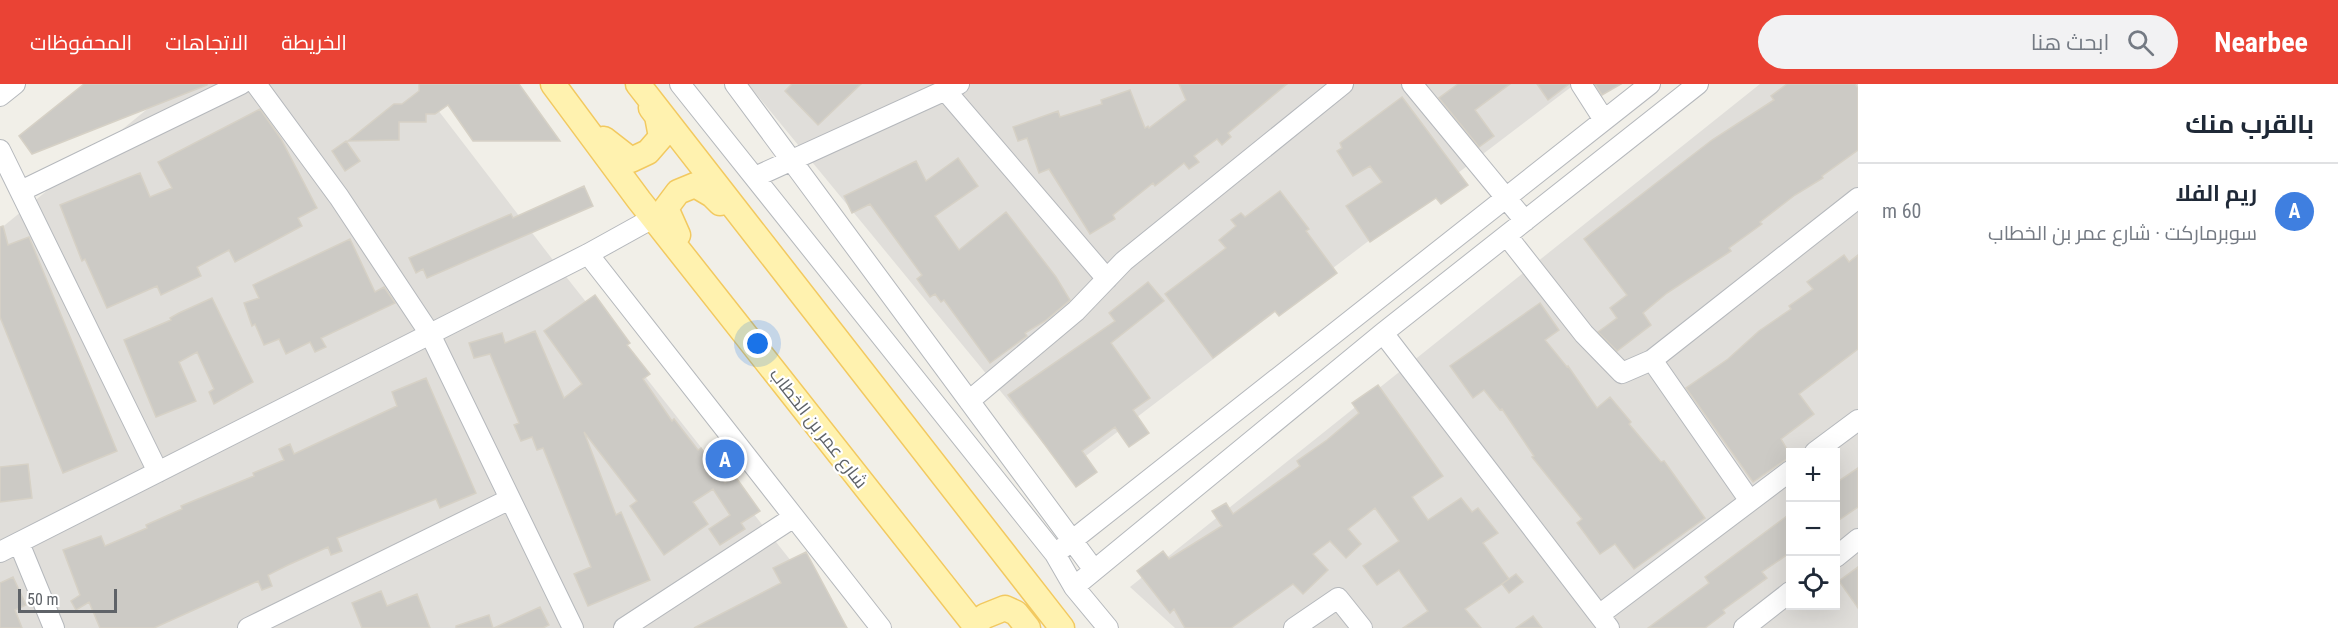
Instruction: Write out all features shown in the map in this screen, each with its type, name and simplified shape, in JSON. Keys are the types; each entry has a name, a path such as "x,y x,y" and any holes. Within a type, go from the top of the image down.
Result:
{"main road":[{"path":"554,84 609,144 631,160 648,152 661,137 657,116 636,84"},
{"name":"شارع عمر بن الخطاب","path":"554,84 652,218 976,626"},
{"path":"636,84 1062,628"},
{"path":"729,314 673,228 666,208 678,192 695,185 712,195 776,261"},
{"path":"976,626 986,615 1005,608 1016,613 1028,628"}],"street":[{"path":"0,96 15,84"},
{"path":"21,191 241,84"},
{"path":"256,84 339,197 430,334 573,628"},
{"path":"680,84 1055,554 1074,587 1108,628"},
{"path":"735,84 1094,570"},
{"path":"969,401 1076,312 1124,261 1344,84"},
{"path":"1412,84 1525,221"},
{"path":"1581,84 1604,120"},
{"path":"1055,554 1650,84"},
{"path":"1074,587 1383,333 1698,84"},
{"path":"755,177 952,87 1107,279"},
{"path":"0,150 158,472"},
{"path":"1507,236 1584,334 1622,373 1652,360 1858,198"},
{"path":"0,552 588,254 652,218"},
{"path":"588,254 881,628"},
{"path":"1383,333 1604,621 1750,501 1786,475"},
{"path":"1652,360 1750,501"},
{"path":"1822,448 1858,420"},
{"path":"248,628 510,499"},
{"path":"624,628 794,517"},
{"path":"1840,553 1858,539"},
{"path":"19,543 54,628"},
{"path":"1744,628 1786,596"},
{"path":"1294,628 1338,598 1362,628"}],"shaded area":[{"path":"178,84 418,84 556,264 844,628 0,628 0,229"},
{"path":"748,84 1575,84 1066,471"},
{"path":"1760,84 1858,84 1858,628 1175,628 1130,587"}],"building":[{"path":"84,84 207,85 32,154 19,136"},
{"path":"419,84 519,84 560,141 473,141 448,105 435,114 426,114 426,122 399,122 399,140 348,141 394,104 402,104 419,91"},
{"path":"792,84 861,84 818,125 785,91"},
{"path":"1179,84 1287,84 1228,133 1231,137 1222,145 1217,139 1194,156 1199,162 1189,169 1184,163 1155,186 1153,183 1113,215 1115,219 1090,234 1049,169 1039,173 1027,138 1018,141 1013,127 1058,111 1060,117 1102,104 1101,100 1130,90 1145,128 1148,126 1149,128 1186,100"},
{"path":"1458,84 1510,84 1475,110 1494,136 1479,147 1439,98"},
{"path":"1537,84 1569,84 1548,100"},
{"path":"1595,84 1621,84 1602,95"},
{"path":"1787,84 1855,84 1858,88 1858,150 1822,176 1823,178 1795,195 1760,222 1762,224 1729,248 1731,251 1667,293 1643,313 1651,325 1617,351 1598,332 1617,318 1610,308 1627,295 1584,239 1712,140 1774,100 1771,96"},
{"path":"1402,97 1468,185 1441,204 1436,198 1370,242 1346,206 1382,182 1370,166 1353,176 1337,151 1342,148 1340,143"},
{"path":"260,109 281,139 317,208 298,218 302,226 235,262 229,250 197,267 201,276 161,295 157,286 107,308 85,259 82,261 60,205 140,173 150,197 172,188 158,162"},
{"path":"346,141 360,161 345,171 332,151"},
{"path":"958,158 978,186 935,216 959,250 1006,212 1056,277 1070,300 1045,321 1025,333 1027,336 990,363 944,300 941,302 935,294 930,297 917,279 922,275 870,204 852,213 844,196 916,161 926,181"},
{"path":"584,186 593,206 427,278 423,269 416,273 409,258 511,214 513,218"},
{"path":"1280,191 1309,229 1306,231 1337,273 1279,316 1275,311 1213,358 1165,294 1226,248 1219,240 1236,226 1231,220 1241,213 1245,217"},
{"path":"3,226 8,245 29,237 117,451 63,473 0,317 0,227"},
{"path":"350,239 375,292 384,287 395,303 321,338 326,347 315,352 310,342 286,354 279,339 264,345 255,324 252,326 244,303 259,298 253,285"},
{"path":"1844,255 1849,262 1858,255 1858,349 1799,394 1814,414 1781,439 1786,448 1786,459 1753,482 1686,388 1728,359 1759,331 1791,309 1789,306 1813,289 1807,282"},
{"path":"1148,282 1164,301 1111,343 1150,398 1133,410 1149,433 1129,447 1115,427 1082,451 1097,472 1076,487 1008,395 1115,321 1109,313"},
{"path":"595,295 630,343 627,345 650,374 643,379 672,421 674,419 698,450 701,448 725,483 735,476 760,511 741,523 745,529 720,545 709,529 730,515 713,489 693,502 708,524 664,555 630,506 637,501 584,432 616,515 621,512 650,580 588,606 574,574 591,567 543,448 537,450 532,437 521,441 514,425 519,423 490,354 474,358 469,343 502,333 505,343 535,331 564,398 582,384 544,331"},
{"path":"212,298 253,382 214,404 209,392 214,389 197,352 179,362 196,401 156,417 124,340 171,320 170,318 179,313"},
{"path":"1540,303 1559,330 1545,340 1568,366 1597,408 1610,397 1661,462 1664,461 1705,518 1634,569 1615,544 1600,554 1577,523 1582,519 1532,457 1534,456 1502,409 1500,410 1484,390 1473,398 1450,366"},
{"path":"426,378 476,493 440,508 436,499 337,538 342,551 331,555 328,547 268,575 272,586 262,590 258,581 154,628 100,628 89,602 76,610 71,601 80,595 63,550 101,536 105,546 147,528 146,525 182,509 181,506 254,476 253,473 284,460 279,449 290,444 294,454 397,406 392,392"},
{"path":"1378,385 1443,476 1412,497 1428,520 1461,498 1472,512 1478,508 1498,533 1483,543 1509,579 1465,609 1481,628 1403,628 1428,611 1399,570 1377,585 1363,566 1399,541 1375,508 1348,529 1361,544 1346,558 1330,541 1313,554 1328,570 1303,594 1293,584 1231,628 1185,628 1174,609 1170,613 1137,571 1163,551 1169,559 1222,526 1212,511 1226,503 1233,514 1300,466 1297,461 1359,413 1352,403"},
{"path":"28,464 32,498 0,502 0,467"},
{"path":"1858,468 1858,507 1840,519 1840,502 1840,480"},
{"path":"1786,517 1786,555 1762,572 1767,578 1723,610 1725,613 1705,628 1648,628 1709,583 1705,577"},
{"path":"806,552 847,628 694,628 781,583 773,568"},
{"path":"1858,567 1858,608 1840,582"},
{"path":"1516,574 1523,582 1509,593 1502,584"},
{"path":"13,577 26,605 15,610 22,628 0,628 0,583"},
{"path":"381,591 387,606 417,594 430,628 362,628 352,603"},
{"path":"540,607 549,625 543,628 494,628"},
{"path":"489,615 493,628 456,628 456,626"},
{"path":"1533,616 1542,628 1516,628"}],"place":[{"name":"ريم الفلا","path":"725,459"}]}
